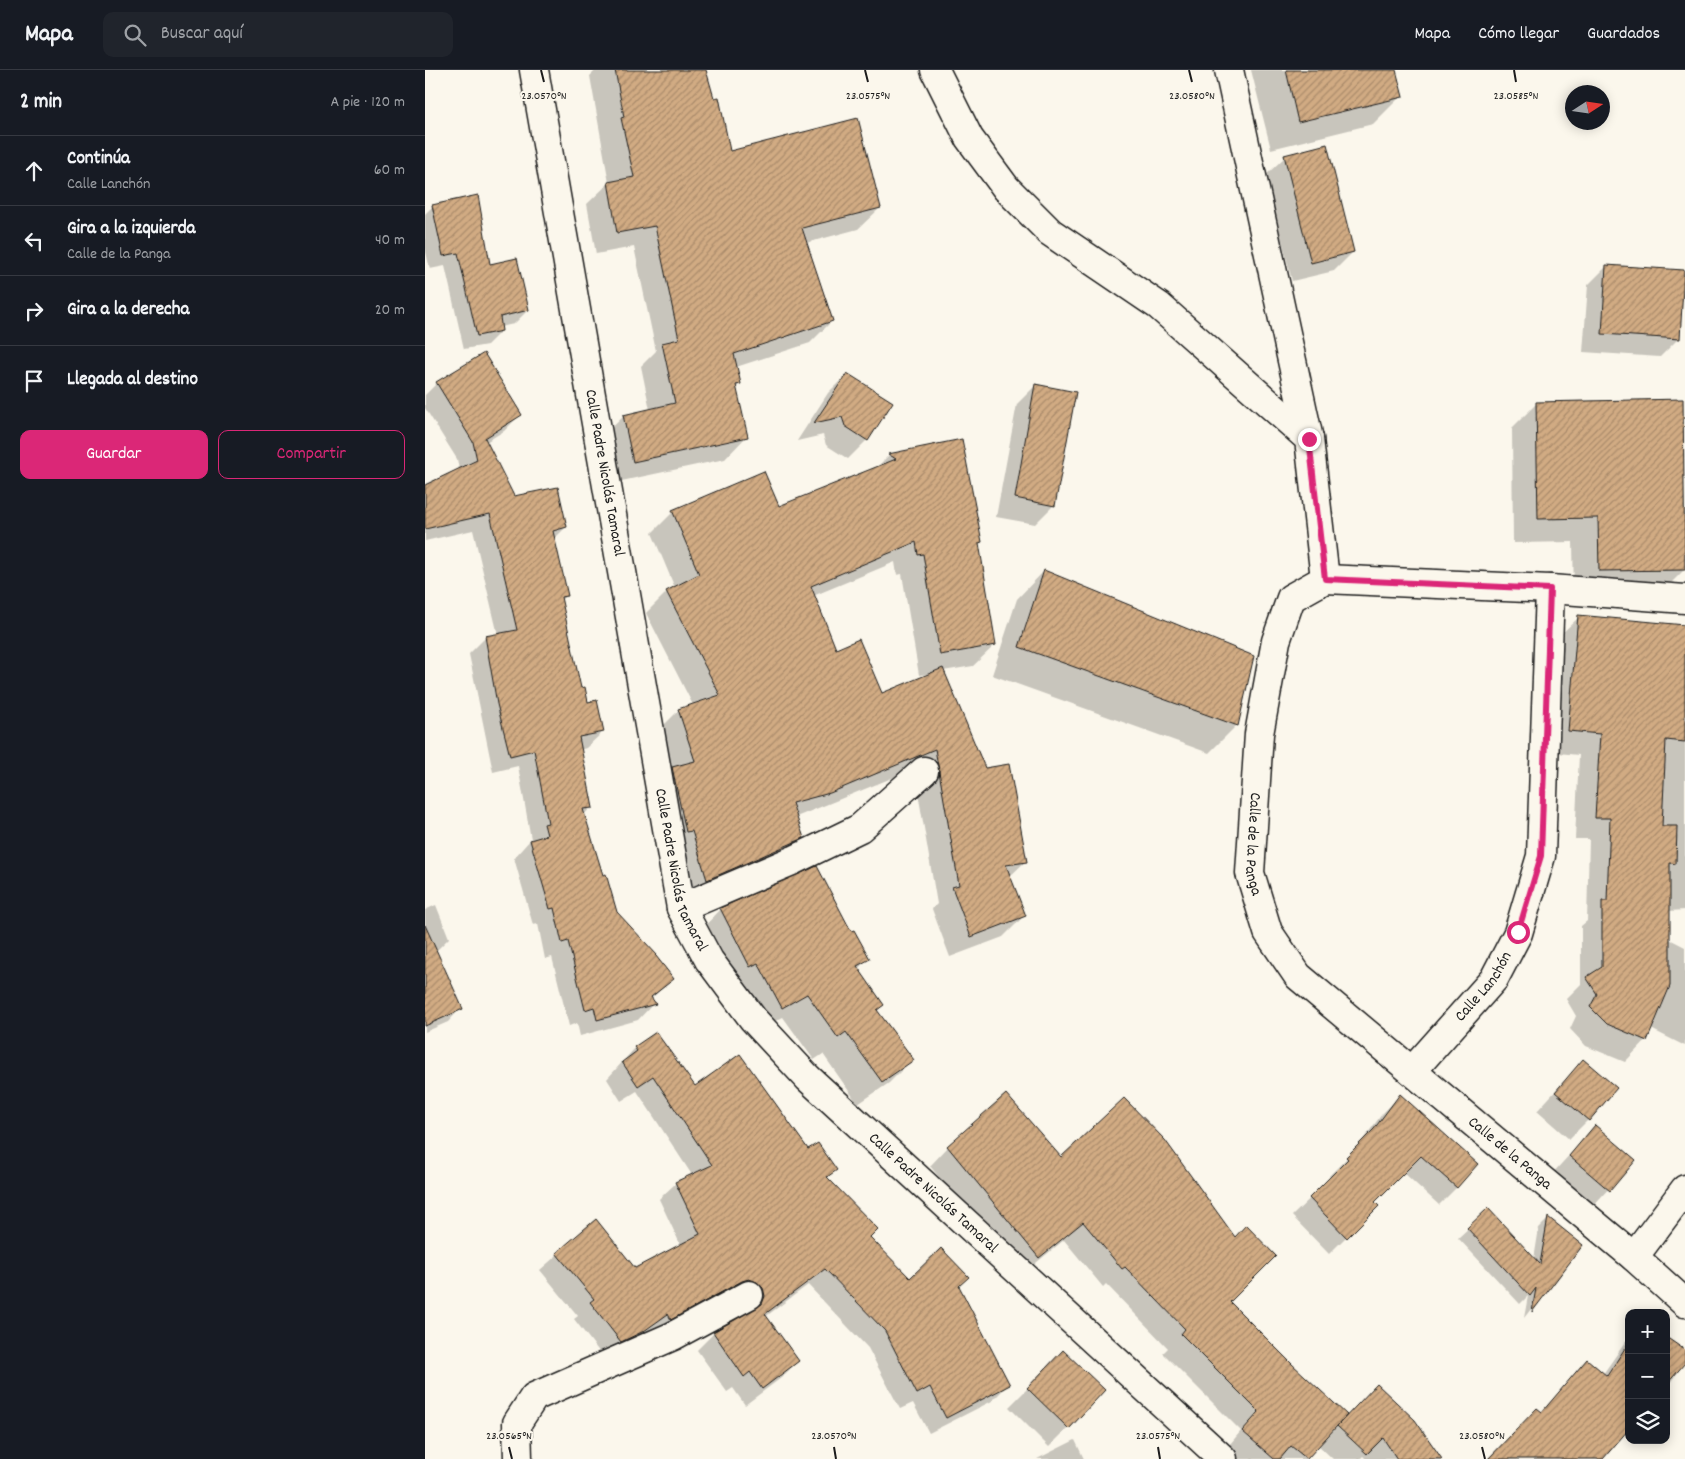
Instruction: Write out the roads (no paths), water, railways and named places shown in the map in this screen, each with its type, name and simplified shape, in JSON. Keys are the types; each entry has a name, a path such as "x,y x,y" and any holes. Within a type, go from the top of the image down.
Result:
{"street":[{"name":"Calle Padre Nicolás Tamaral","path":"534,70 681,908 709,960 753,1020 809,1078 1223,1459"},
{"path":"935,70 969,138 1018,201 1050,232 1159,306 1309,439"},
{"path":"1229,70 1309,439 1325,579 1550,589 1685,599"},
{"name":"Calle de la Panga","path":"1325,579 1291,598 1276,641 1259,734 1250,873 1268,932 1298,976 1634,1256 1685,1303"},
{"name":"Calle Lanchón","path":"1412,1071 1494,979 1518,932 1541,856 1550,589"},
{"path":"681,908 794,860 860,828 924,771"},
{"path":"1634,1256 1685,1189"},
{"path":"518,1459 517,1423 534,1397 673,1336 749,1295"}]}
